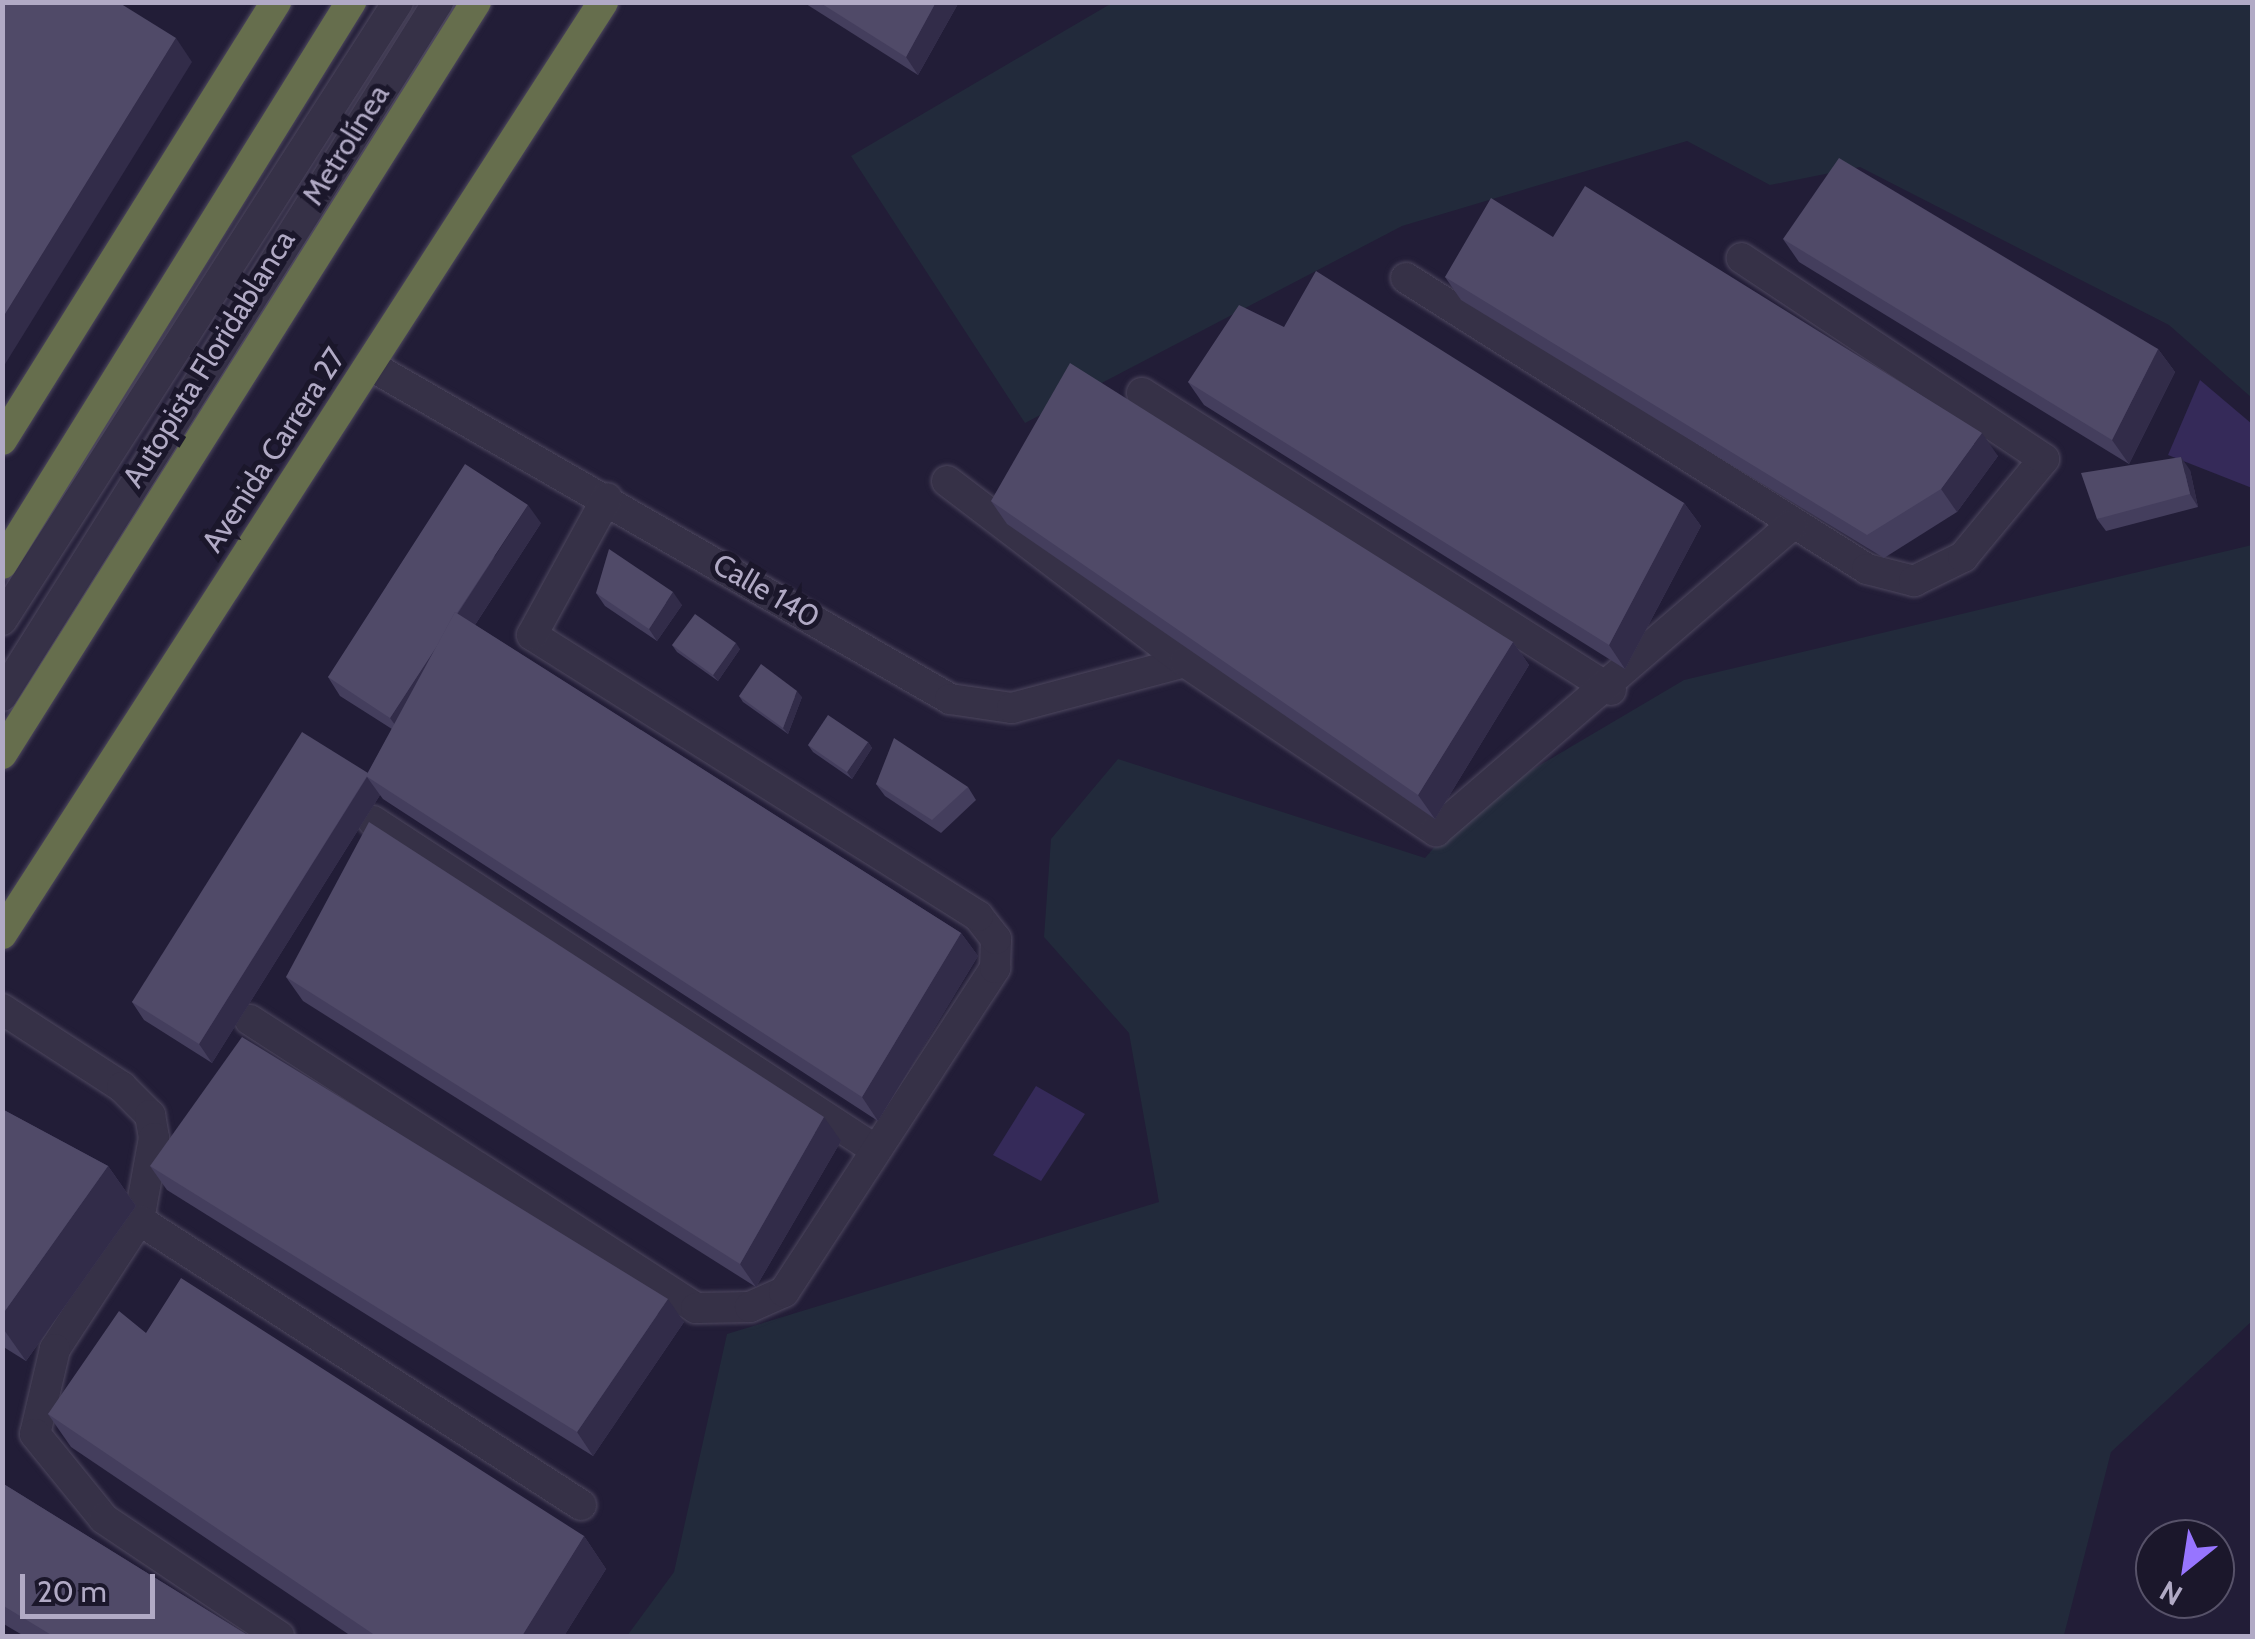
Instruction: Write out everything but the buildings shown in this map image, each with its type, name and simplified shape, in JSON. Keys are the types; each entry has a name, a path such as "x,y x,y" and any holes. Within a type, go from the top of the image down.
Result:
{"highway":[{"path":"2,440 276,2"},
{"path":"2,564 351,2"},
{"name":"Autopista Floridablanca","path":"2,754 476,2"},
{"name":"Avenida Carrera 27","path":"2,934 602,2"}],"street":[{"name":"Metrolínea","path":"2,620 398,2"},
{"name":"Metrolínea","path":"2,696 438,2"},
{"path":"1406,278 1867,569 1914,582 1964,556 2044,458 1742,258"},
{"name":"Calle 140","path":"371,366 607,498 950,699 1012,708 1185,662"},
{"path":"1142,393 1612,690"},
{"path":"947,481 1185,662 1436,831 1612,690 1792,525"},
{"path":"250,1020 696,1308 750,1307 784,1292 994,968 996,939 978,916 532,635 607,498"},
{"path":"374,822 876,1150"},
{"path":"2,1009 60,1040 150,1116 139,1220 55,1349 35,1434 104,1520 279,1636"},
{"path":"139,1220 581,1504"}],"shaded area":[{"path":"1112,3 2252,3 2252,398 2169,325 1860,167 1770,185 1687,141 1402,226 1025,423 851,156"},
{"path":"2200,380 2252,424 2252,488 2168,455"},
{"path":"2252,545 2252,1321 2111,1452 2064,1635 627,1636 674,1572 727,1334 1159,1202 1129,1033 1044,937 1051,839 1118,759 1425,858 1469,807 1684,680"},
{"path":"1036,1086 1085,1114 1041,1181 993,1155"}]}
